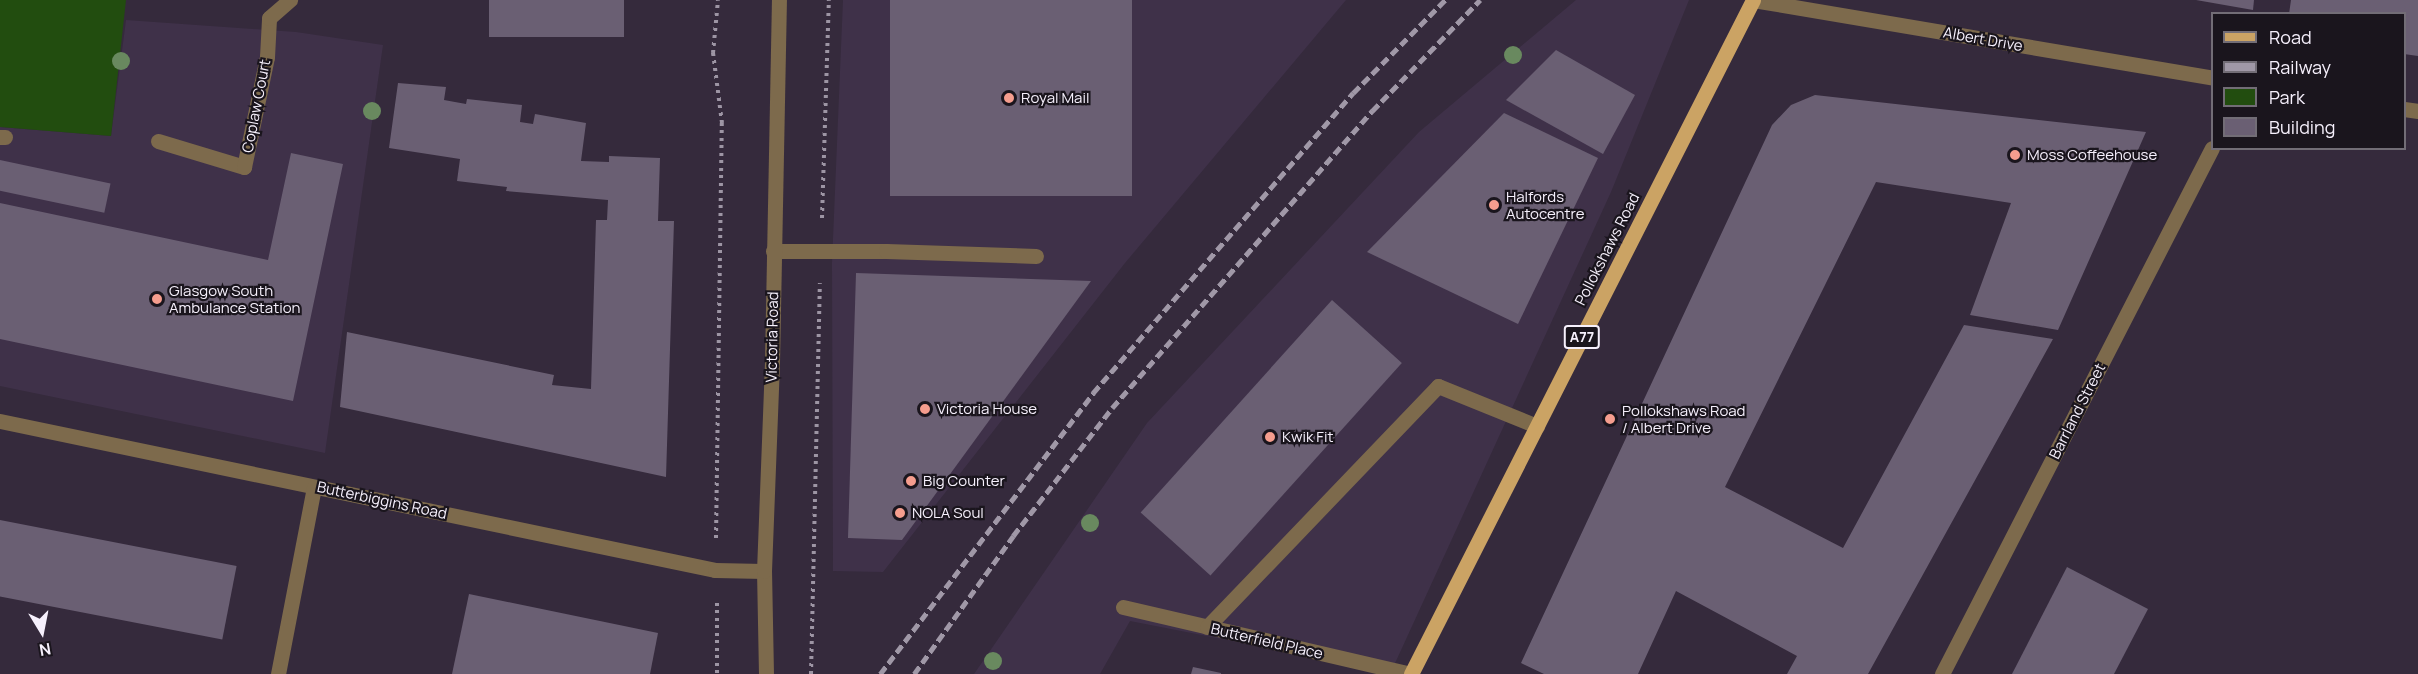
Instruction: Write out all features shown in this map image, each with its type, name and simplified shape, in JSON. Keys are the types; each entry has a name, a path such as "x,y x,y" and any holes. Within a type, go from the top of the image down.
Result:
{"main road":[{"name":"Pollokshaws Road","path":"1411,674 1753,0"}],"street":[{"name":"Coplaw Court","path":"158,141 244,167 267,57 269,18 290,0"},
{"name":"Victoria Road","path":"766,674 764,571 772,363 779,0"},
{"name":"Albert Drive","path":"1753,0 2211,78"},
{"name":"Barrland Street","path":"1942,674 2211,150"},
{"path":"773,251 1036,256"},
{"path":"1207,627 1438,386 1537,426"},
{"name":"Butterbiggins Road","path":"0,421 715,570 764,571"},
{"path":"278,674 314,486"},
{"name":"Butterfield Place","path":"1123,608 1411,674"}],"path":[{"path":"717,674 715,570 722,123 713,53 718,0"},
{"path":"811,674 829,0"}],"shaded area":[{"path":"843,0 1346,0 1125,263 883,572 833,571 832,263"},
{"path":"1576,0 1689,0 1611,192 1391,672 1130,621 1100,674 974,674 1147,423 1419,132"},
{"path":"126,20 296,32 383,45 325,453 0,386 0,127 111,136"}],"green space":[{"path":"0,0 126,0 111,136 0,127"}],"building":[{"path":"489,0 624,0 624,37 489,37"},
{"name":"Royal Mail","path":"890,0 1132,0 1132,196 890,196"},
{"path":"2196,0 2254,0 2253,10"},
{"path":"2291,0 2418,0 2418,56 2406,54 2406,12 2289,12"},
{"path":"1556,50 1635,95 1603,154 1506,100"},
{"path":"398,83 446,87 444,100 466,104 467,99 522,105 520,122 533,124 535,114 586,123 581,161 609,162 609,156 660,158 658,221 674,221 666,477 340,407 347,332 554,375 552,385 591,389 596,220 607,220 608,200 506,191 507,187 457,181 460,159 389,148"},
{"path":"1815,95 2146,132 2058,330 1970,315 2011,203 1876,182 1725,487 1843,548 1964,325 2053,339 1868,674 1787,674 1797,656 1676,591 1638,674 1544,674 1521,663 1772,125 1791,105"},
{"name":"Halfords Autocentre","path":"1504,113 1598,158 1518,324 1367,252"},
{"name":"Glasgow South Ambulance Station","path":"291,153 343,164 293,401 0,339 0,203 268,260"},
{"path":"0,160 111,183 104,213 0,191"},
{"name":"Victoria House","path":"856,273 1091,281 902,540 848,538"},
{"name":"Kwik Fit","path":"1332,300 1402,363 1210,575 1141,513"},
{"path":"0,520 237,566 222,640 0,596"},
{"path":"2067,567 2148,609 2114,674 2012,674"},
{"path":"469,594 658,633 650,674 452,674"},
{"path":"1193,667 1221,673 1221,674 1191,674"}],"railway":[{"path":"880,674 1093,393 1353,93 1445,0"},
{"path":"914,674 1013,536 1112,408 1372,111 1480,0"}],"place":[{"name":"Royal Mail","path":"1009,98"},
{"name":"Moss Coffeehouse","path":"2015,155"},
{"name":"Halfords Autocentre","path":"1494,205"},
{"name":"Glasgow South Ambulance Station","path":"157,299"},
{"name":"Victoria House","path":"925,409"},
{"name":"Pollokshaws Road / Albert Drive","path":"1610,419"},
{"name":"Kwik Fit","path":"1270,437"},
{"name":"Big Counter","path":"911,481"},
{"name":"NOLA Soul","path":"900,513"}]}
